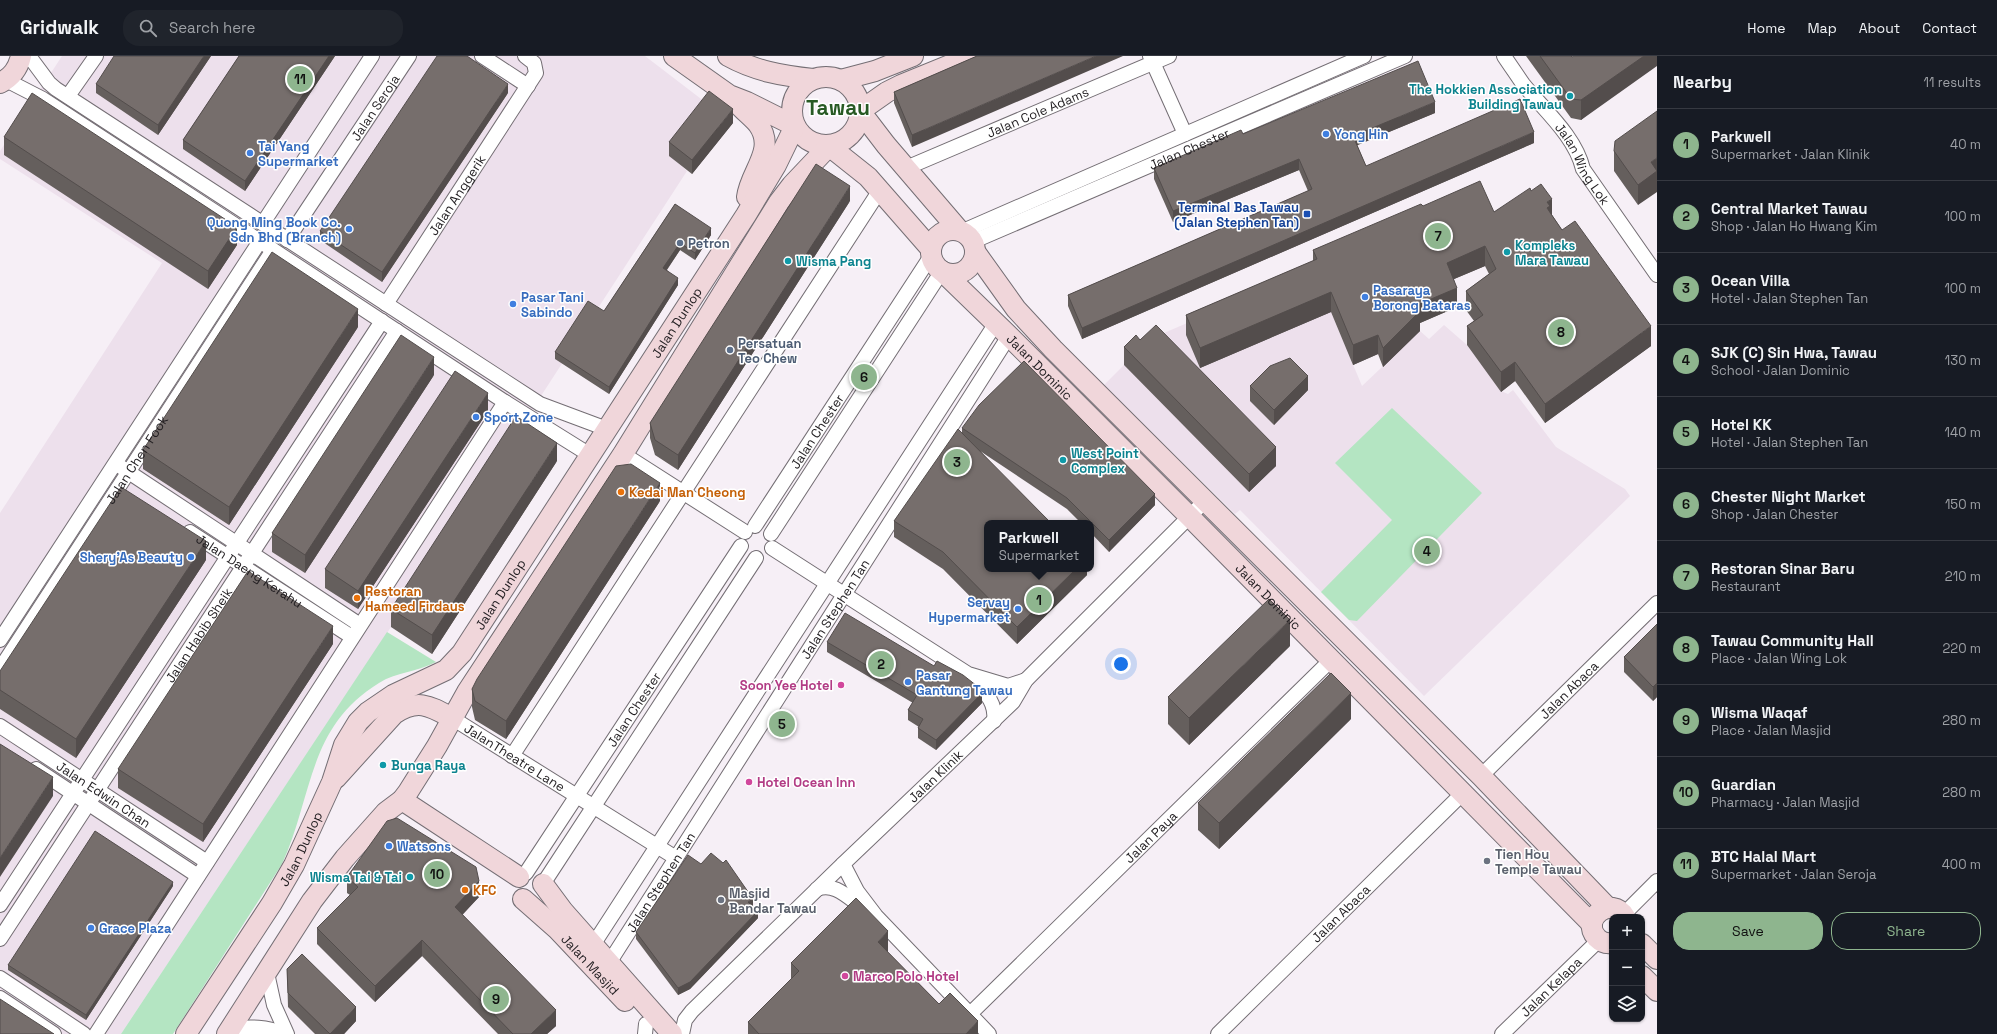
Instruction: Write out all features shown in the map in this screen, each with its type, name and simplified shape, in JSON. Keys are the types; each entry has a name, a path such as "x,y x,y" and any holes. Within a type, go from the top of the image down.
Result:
{"street":[{"path":"607,429 546,407 534,400 68,96 50,83 29,56 19,64 14,73 3,81 43,99 505,402 590,456 598,458 604,457 627,429 648,414"},
{"path":"68,96 96,56"},
{"path":"263,224 372,56"},
{"name":"Jalan Seroja","path":"287,240 409,56"},
{"path":"482,56 528,86"},
{"name":"Jalan Anggerik","path":"386,304 537,70 534,63 525,56"},
{"path":"674,56 729,95 757,123 765,141 764,155 748,190 746,215"},
{"path":"728,56 748,66 768,73 813,79 822,77 841,80 875,72 913,56"},
{"path":"860,111 887,92 901,85 972,56"},
{"name":"Jalan Cole Adams","path":"906,168 1151,59 1169,56"},
{"name":"Jalan Chester","path":"968,239 1185,134 1364,56"},
{"name":"Jalan Chester","path":"968,239 1406,56"},
{"name":"Jalan Wing Lok","path":"1504,56 1524,85 1538,99 1578,153 1583,169 1657,275"},
{"path":"1151,59 1185,134"},
{"path":"813,79 804,85 796,94 792,104 792,116 795,126 801,135 809,142 830,146 839,143 855,130 860,111 859,101 855,92 849,85 841,80"},
{"path":"729,95 748,102 795,126"},
{"name":"Jalan Dominic","path":"860,111 906,168 968,239 1016,309 1204,501 1619,913"},
{"name":"Jalan Dunlop","path":"186,1034 272,903 294,865 332,782 344,745 358,722 368,712 393,695 446,670 462,653 746,215 776,165 795,126"},
{"name":"Jalan Dominic","path":"830,146 855,165 880,190 934,259 1463,793 1605,939"},
{"name":"Jalan Dunlop","path":"228,1031 312,902 345,858 386,812 402,800 437,746 467,692 623,454 779,202 792,185 830,146"},
{"path":"512,756 880,190"},
{"path":"951,229 968,239 970,267 964,272 956,274 934,259 938,236 951,229"},
{"name":"Jalan Chen Fook","path":"0,640 260,241"},
{"name":"Jalan Chen Fook","path":"0,669 273,250"},
{"name":"Jalan Chester","path":"750,529 934,259"},
{"name":"Jalan Chester","path":"771,534 934,259"},
{"path":"996,323 1016,309"},
{"name":"Jalan Habib Sheik","path":"0,906 382,321"},
{"name":"Jalan Stephen Tan","path":"593,945 996,323"},
{"name":"Jalan Stephen Tan","path":"609,962 844,594 996,323"},
{"name":"Jalan Habib Sheik","path":"0,939 397,331"},
{"path":"524,414 534,400"},
{"path":"96,1034 505,402"},
{"path":"623,454 684,493 750,529"},
{"name":"Jalan Daeng Kerahu","path":"115,463 360,625"},
{"path":"106,478 132,495"},
{"name":"Jalan Klinik","path":"682,1034 685,1020 692,1011 843,864 994,721 1013,702 1026,680 1190,517 1204,501"},
{"name":"Jalan Daeng Kerahu","path":"178,524 352,637"},
{"path":"764,527 771,534 773,539 772,548 766,556 756,558 747,555 741,546 742,536 750,529 764,527"},
{"name":"Jalan Chester","path":"523,875 577,796 741,546"},
{"path":"772,548 968,674 991,699 995,712 994,721"},
{"name":"Jalan Chester","path":"543,884 756,558"},
{"name":"Jalan Abaca","path":"1481,776 1657,603"},
{"name":"Jalan Paya","path":"970,1014 1331,660"},
{"path":"968,674 1008,686 1026,680"},
{"path":"332,782 394,714 402,709 421,704 434,708 452,718"},
{"name":"JalanTheatre Lane","path":"452,718 676,858"},
{"name":"Jalan Edwin Chan","path":"0,726 207,862"},
{"name":"Jalan Edwin Chan","path":"24,761 198,876"},
{"path":"1463,793 1470,797 1481,794 1484,787 1481,776"},
{"name":"Jalan Abaca","path":"1218,1034 1463,793"},
{"path":"402,800 523,875 535,874 541,879 563,912 672,1034"},
{"path":"843,864 857,891 876,916 989,1034"},
{"name":"Jalan Masjid","path":"523,875 515,889 523,899 557,929 648,1030"},
{"path":"1605,939 1595,915 1619,913 1657,881"},
{"path":"523,899 536,899 542,892 543,884"},
{"path":"817,889 823,886 833,887 854,903 876,916"},
{"name":"Jalan Kelapa","path":"1502,1034 1605,939"},
{"path":"1645,947 1657,959"},
{"path":"267,973 274,1005 286,1034"},
{"path":"0,978 84,1034"},
{"path":"1645,979 1657,991"},
{"path":"0,998 54,1034"},
{"path":"228,1031 259,1026 286,1034"}],"shaded area":[{"path":"62,56 645,56 709,105 670,156 687,171 391,627 121,1034 0,1034 0,513 162,263 0,159 0,151"},
{"path":"1313,269 1362,386 1420,331 1429,339 1444,325 1467,345 1501,391 1508,394 1513,390 1556,447 1625,489 1630,496 1424,696 1240,510 1235,514 1104,385 1150,339"}],"green space":[{"path":"1392,408 1482,493 1357,621 1349,620 1321,592 1392,520 1335,463"},
{"path":"387,632 436,662 392,676 379,683 355,701 338,720 325,742 315,765 292,839 282,864 173,1034 121,1034"}],"building":[{"path":"114,56 204,56 158,125 96,84"},
{"path":"239,56 329,56 245,181 183,140"},
{"path":"437,56 467,56 508,84 382,272 320,231"},
{"path":"977,56 1096,56 912,135 894,92"},
{"path":"1540,56 1644,56 1581,100 1571,99"},
{"path":"1418,61 1435,102 1353,136 1366,166 1520,99 1534,132 1082,328 1068,295 1312,189 1299,159 1173,211 1154,168 1241,130 1243,134"},
{"path":"709,91 733,109 692,160 669,142"},
{"path":"32,93 237,227 208,271 4,137"},
{"path":"1657,111 1657,158 1651,162 1657,171 1638,185 1614,151 1615,141"},
{"path":"816,164 850,186 678,455 655,440 650,423"},
{"path":"1480,181 1494,212 1530,188 1531,191 1541,184 1552,199 1547,202 1550,206 1547,208 1562,230 1575,221 1651,326 1545,404 1515,362 1501,372 1467,326 1483,315 1466,291 1496,269 1485,246 1447,263 1457,288 1417,305 1420,311 1383,348 1378,335 1353,345 1331,292 1200,348 1186,315 1317,259 1313,250 1421,204 1423,206"},
{"path":"675,204 711,228 695,253 680,243 663,268 678,278 609,387 555,352 588,301 604,311"},
{"path":"272,252 358,309 229,507 143,450"},
{"path":"1156,325 1276,447 1249,474 1124,347 1136,335 1140,340"},
{"path":"401,335 434,357 305,555 272,533"},
{"path":"1290,358 1308,376 1274,410 1250,386 1270,366"},
{"path":"1024,361 1155,494 1109,540 1094,525 1094,520 1089,520 1067,498 962,428 979,405"},
{"path":"455,371 488,393 358,591 325,569"},
{"path":"516,416 557,443 432,635 391,609"},
{"path":"958,429 1048,520 984,520 984,572 1073,572 1017,627 943,552 894,521"},
{"path":"631,464 660,483 506,721 475,701 472,689 477,679 616,466"},
{"path":"121,487 206,541 76,739 0,690 0,671"},
{"path":"248,571 333,626 203,824 118,769"},
{"path":"1269,599 1290,620 1189,718 1168,697"},
{"path":"845,613 934,666 937,661 963,675 977,686 982,693 936,740 918,728 923,719 908,710 917,695 827,642"},
{"path":"1657,624 1657,683 1653,687 1624,657"},
{"path":"1331,673 1351,693 1219,823 1198,803"},
{"path":"0,744 53,777 0,858"},
{"path":"397,818 476,867 479,881 455,907 556,1010 531,1034 513,1034 422,940 375,986 317,928 358,887 347,877 387,821"},
{"name":"Grace Plaza","path":"95,831 173,882 86,1015 8,965"},
{"path":"711,853 723,863 726,860 753,899 748,902 758,911 690,982 678,988 636,932 688,855 701,864"},
{"path":"856,898 888,931 878,942 939,1004 950,993 978,1021 966,1034 759,1034 748,1022 799,971 791,963"},
{"path":"302,954 356,1007 330,1034 288,993 287,969"},
{"path":"0,999 54,1034 0,1034"}],"place":[{"name":"BTC Halal Mart","path":"300,79"},
{"name":"The Hokkien Association Building Tawau","path":"1570,96"},
{"name":"Yong Hin","path":"1326,134"},
{"name":"Tai Yang Supermarket","path":"250,153"},
{"name":"Terminal Bas Tawau (Jalan Stephen Tan)","path":"1307,214"},
{"name":"Quong Ming Book Co. Sdn Bhd (Branch)","path":"349,229"},
{"name":"Restoran Sinar Baru","path":"1438,236"},
{"name":"Petron","path":"680,243"},
{"name":"Kompleks Mara Tawau","path":"1507,252"},
{"name":"Wisma Pang","path":"788,261"},
{"name":"Pasaraya Borong Bataras","path":"1365,297"},
{"name":"Pasar Tani Sabindo","path":"513,304"},
{"name":"Tawau Community Hall","path":"1561,332"},
{"name":"Persatuan Teo Chew","path":"730,350"},
{"name":"Chester Night Market","path":"864,377"},
{"name":"Sport Zone","path":"476,417"},
{"name":"West Point Complex","path":"1063,460"},
{"name":"Ocean Villa","path":"957,462"},
{"name":"Kedai Man Cheong","path":"621,492"},
{"name":"SJK (C) Sin Hwa, Tawau","path":"1427,551"},
{"name":"Shery'As Beauty","path":"191,557"},
{"name":"Restoran Hameed Firdaus","path":"357,598"},
{"name":"Parkwell","path":"1039,600"},
{"name":"Servay Hypermarket","path":"1018,609"},
{"name":"Central Market Tawau","path":"881,664"},
{"name":"Pasar Gantung Tawau","path":"908,682"},
{"name":"Soon Yee Hotel","path":"841,685"},
{"name":"Hotel KK","path":"782,724"},
{"name":"Bunga Raya","path":"383,765"},
{"name":"Hotel Ocean Inn","path":"749,782"},
{"name":"Watsons","path":"389,846"},
{"name":"Tien Hou Temple Tawau","path":"1487,861"},
{"name":"Guardian","path":"437,874"},
{"name":"Wisma Tai & Tai","path":"410,877"},
{"name":"KFC","path":"465,890"},
{"name":"Masjid Bandar Tawau","path":"721,900"},
{"name":"Grace Plaza","path":"91,928"},
{"name":"Marco Polo Hotel","path":"845,976"},
{"name":"Wisma Waqaf","path":"496,999"}],"district":[{"name":"Tawau","path":"838,107"}]}
